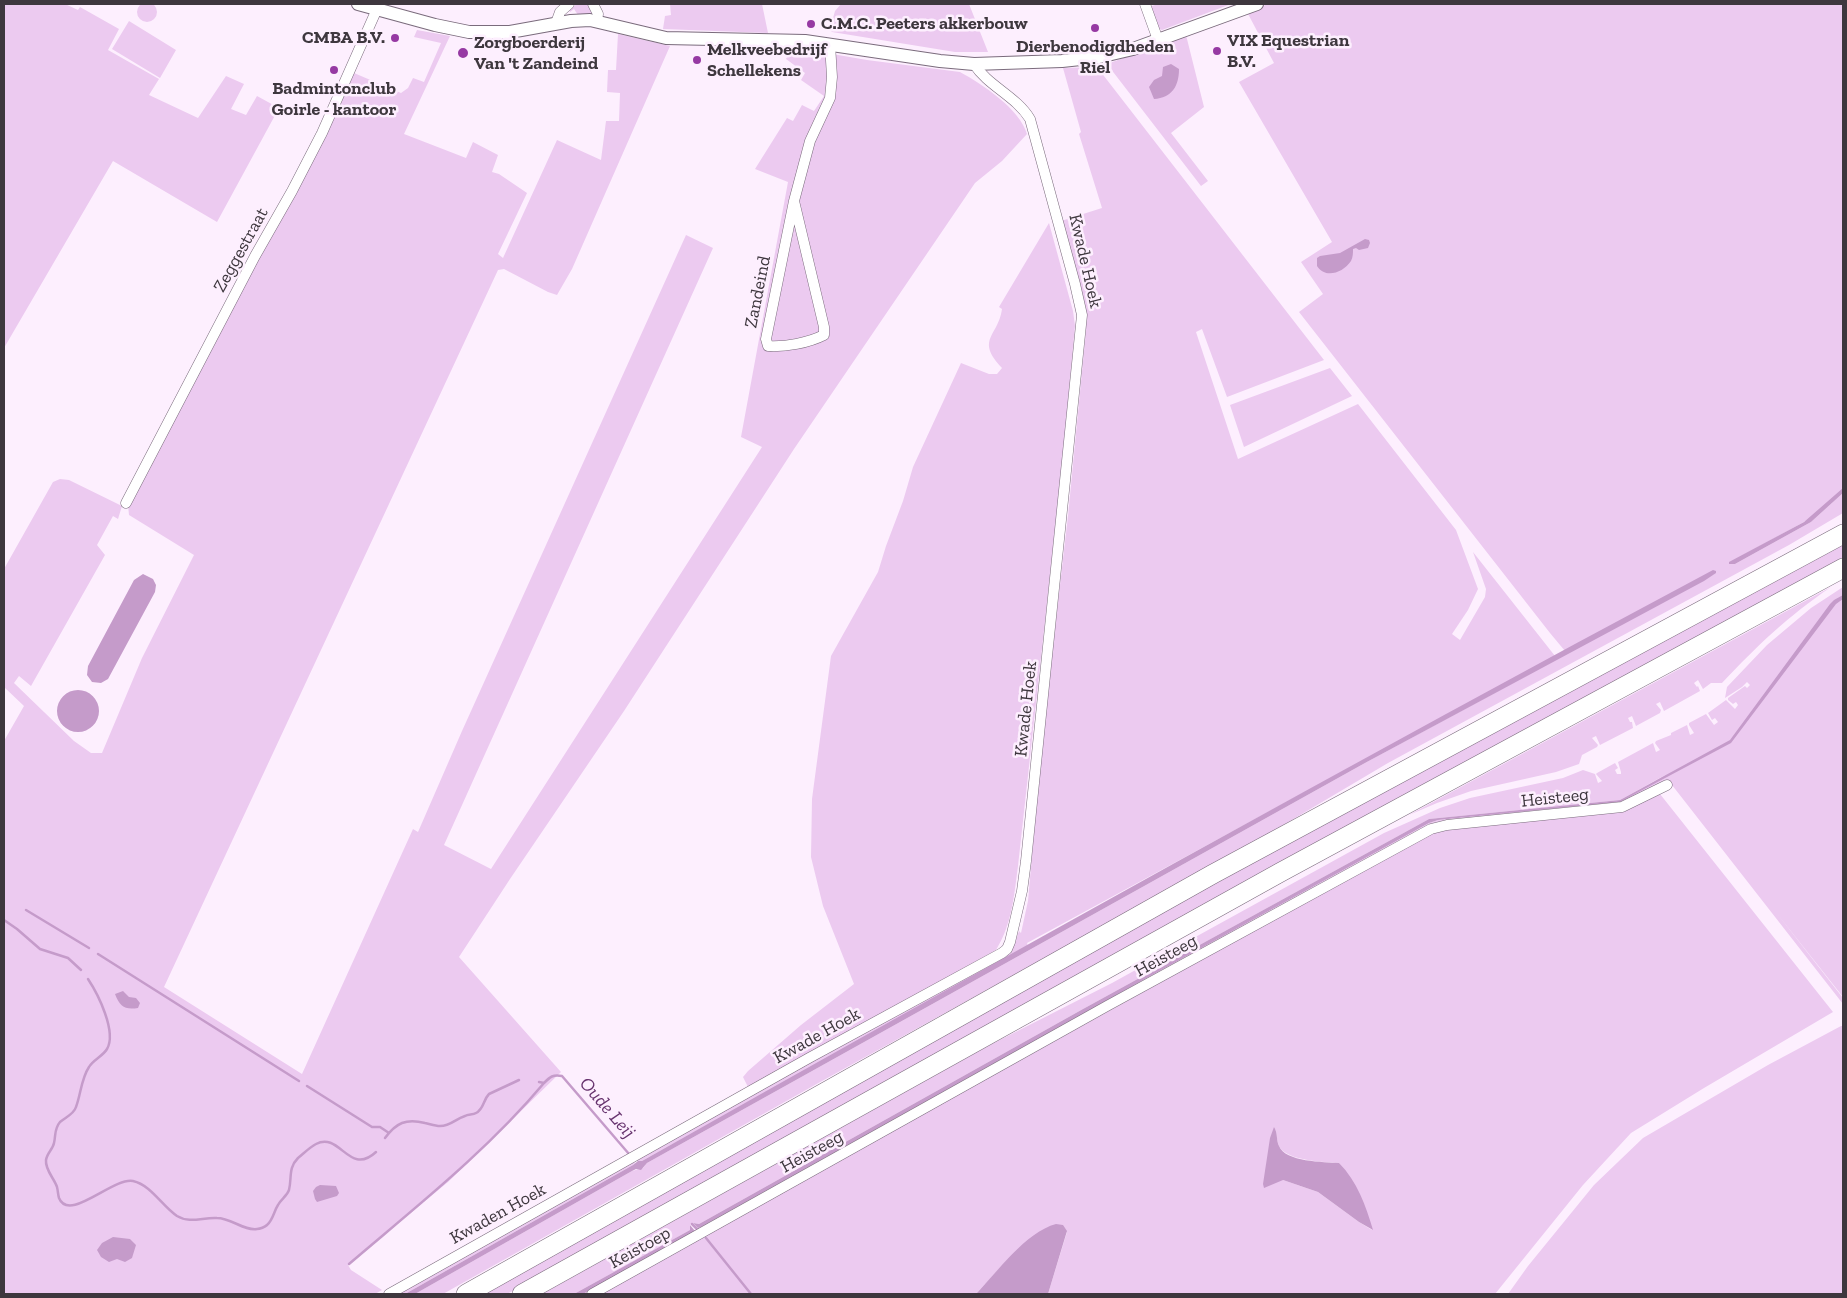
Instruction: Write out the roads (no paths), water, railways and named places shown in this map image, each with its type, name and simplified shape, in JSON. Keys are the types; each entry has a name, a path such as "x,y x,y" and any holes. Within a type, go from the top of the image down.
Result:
{"highway":[{"path":"466,1294 1213,874 1843,534"},
{"path":"522,1294 1272,877 1843,568"}],"street":[{"path":"358,4 435,25 469,32 510,32 556,23 580,20 597,21 666,38 788,40 974,64 1084,60 1124,52 1257,4"},
{"path":"556,23 560,12 569,4"},
{"path":"593,4 598,14 597,21"},
{"path":"1145,4 1158,40"},
{"name":"Zeggestraat","path":"126,503 325,127 377,9"},
{"name":"Zandeind","path":"794,201 824,327 824,334 818,338 780,347 768,346 766,339 794,201 810,141 832,91 830,44"},
{"name":"Kwade Hoek","path":"624,1163 809,1058 1002,953 1007,949 1010,942 1022,891 1026,860 1082,315 1073,275 1030,119 1021,107 980,73 974,64"},
{"name":"Heisteeg","path":"705,1231 1107,1006 1431,829 1447,825 1622,807 1667,784"},
{"name":"Kwaden Hoek","path":"389,1294 624,1163"},
{"name":"Keistoep","path":"592,1294 705,1231"}],"waterway":[{"path":"26,910 89,948"},
{"name":"Oude Leij","path":"4,920 40,949 68,958 81,970"},
{"path":"98,954 299,1081"},
{"name":"Oude Leij","path":"88,979 105,1013 110,1033 107,1049 86,1072 75,1109 72,1114 58,1125 53,1145 47,1158 47,1167 57,1187 59,1198 64,1204 82,1203 114,1185 133,1181 151,1191 177,1216 187,1220 222,1219 247,1228 258,1229 269,1223 279,1203 288,1192 295,1162 314,1145 324,1142 332,1143 351,1157 359,1159 367,1158 376,1152"},
{"name":"Oude Leij","path":"539,1082 544,1083 554,1076 562,1076 629,1154"},
{"name":"Oude Leij","path":"385,1138 397,1125 402,1123 412,1121 444,1126 466,1115 475,1114 481,1109 489,1094 519,1080"},
{"path":"349,1264 475,1155 544,1083"},
{"path":"307,1086 372,1127 380,1127 389,1133"},
{"name":"Oude Leij","path":"692,1224 697,1229"},
{"name":"Oude Leij","path":"706,1238 751,1294"}],"place":[{"name":"C.M.C. Peeters akkerbouw","path":"811,24"},
{"name":"Dierbenodigdheden Riel","path":"1095,28"},
{"name":"CMBA B.V.","path":"395,38"},
{"name":"VIX Equestrian B.V.","path":"1217,51"},
{"name":"Zorgboerderij Van 't Zandeind","path":"463,53"},
{"name":"Melkveebedrijf Schellekens","path":"697,60"},
{"name":"Badmintonclub Goirle - kantoor","path":"334,70"}]}
